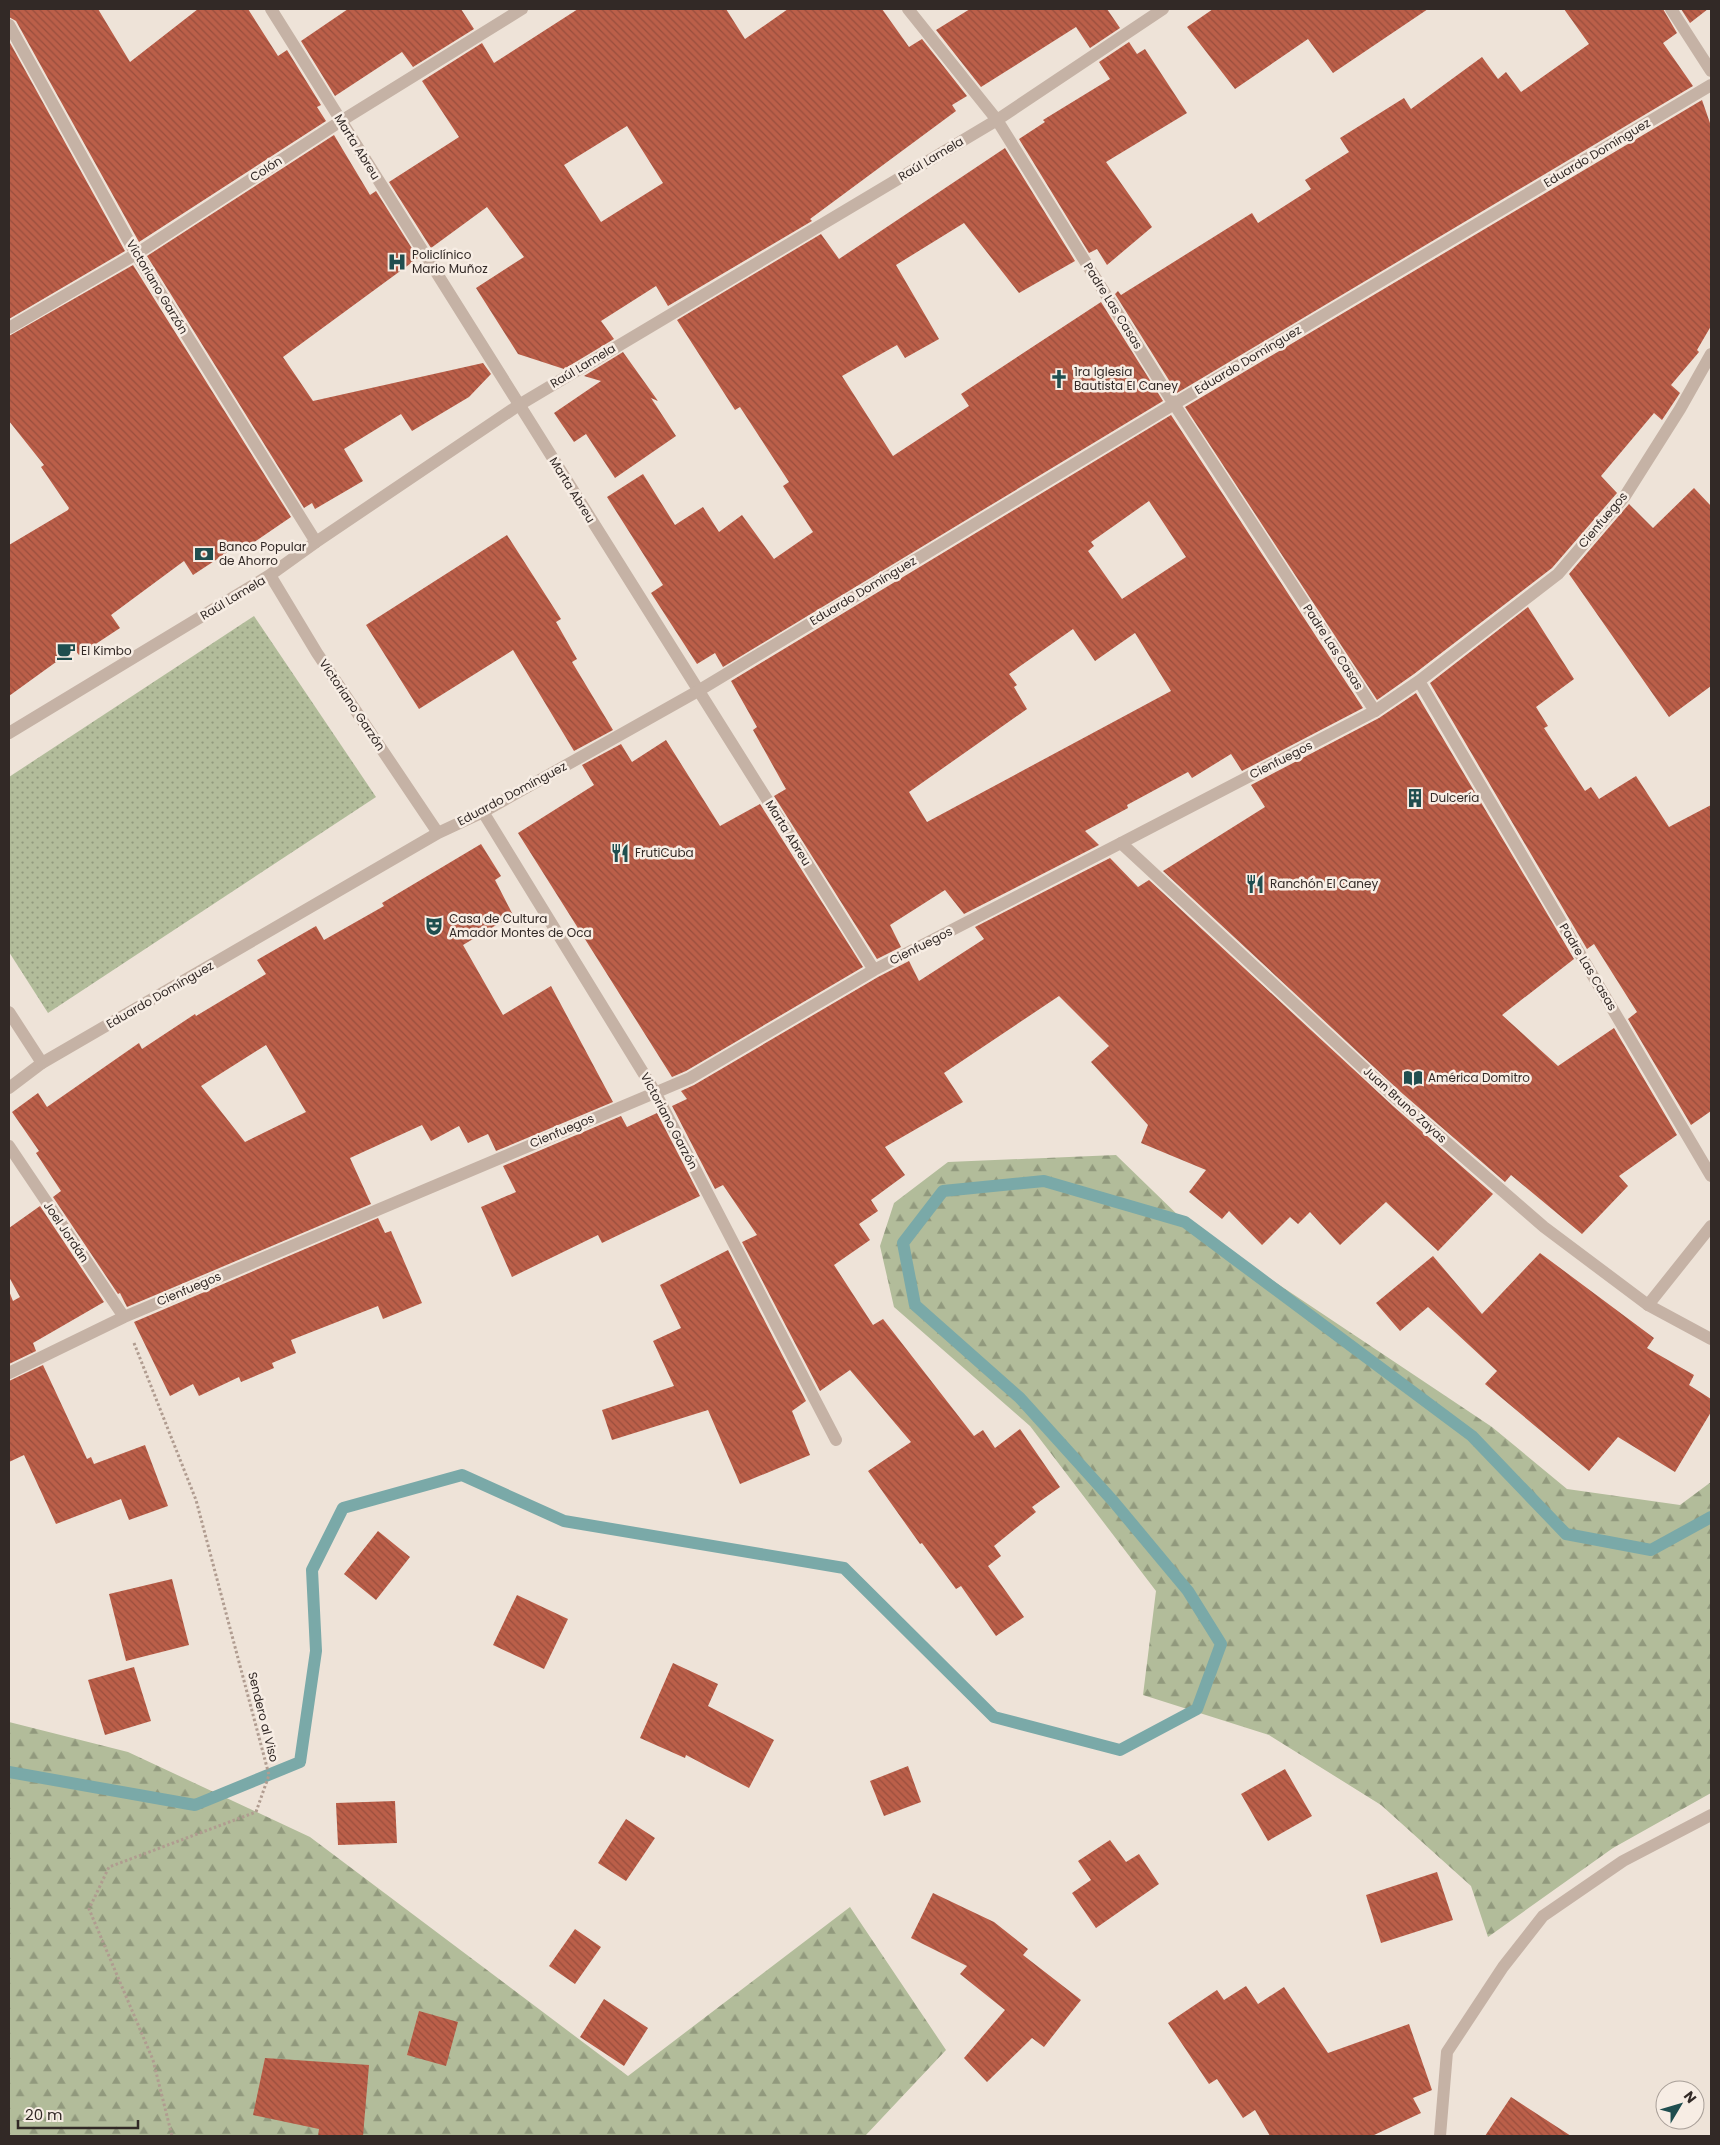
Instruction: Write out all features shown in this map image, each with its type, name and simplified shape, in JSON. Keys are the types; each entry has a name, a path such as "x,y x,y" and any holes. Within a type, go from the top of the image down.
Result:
{"street":[{"name":"Marta Abreu","path":"271,9 874,970"},
{"name":"Colón","path":"9,328 136,254 341,121 522,9"},
{"name":"Padre Las Casas","path":"908,9 997,120 1174,404 1375,711"},
{"name":"Raúl Lamela","path":"9,733 270,575 519,405 997,120 1163,9"},
{"path":"1671,9 1711,71"},
{"name":"Victoriano Garzón","path":"9,25 136,254 316,542"},
{"name":"Eduardo Domínguez","path":"9,1088 42,1063 438,834 483,812 698,691 1174,404 1711,85"},
{"name":"Cienfuegos","path":"9,1373 124,1317 690,1078 874,970 1375,711 1419,681 1558,574 1625,496 1680,409 1711,354"},
{"name":"Victoriano Garzón","path":"270,575 317,653 438,834"},
{"name":"Padre Las Casas","path":"1419,681 1711,1176"},
{"name":"Victoriano Garzón","path":"483,812 655,1092 836,1440"},
{"name":"Juan Bruno Zayas","path":"1121,843 1398,1100 1544,1227 1648,1305 1711,1339"},
{"path":"9,1012 42,1063"},
{"name":"Joel Jordán","path":"9,1146 124,1317"},
{"path":"1648,1305 1711,1226"},
{"path":"1440,2136 1447,2052 1503,1967 1543,1916 1624,1861 1711,1815"}],"path":[{"name":"Sendero al Viso","path":"124,1317 196,1500 269,1774 256,1812 109,1867 89,1909 153,2060 172,2136"}],"green space":[{"path":"254,616 376,797 48,1013 9,952 9,777"},
{"path":"1116,1155 1185,1222 1492,1427 1567,1489 1680,1505 1711,1482 1711,1793 1613,1848 1488,1937 1471,1886 1381,1805 1269,1735 1143,1695 1156,1591 1030,1426 894,1307 880,1246 894,1203 948,1162"},
{"path":"9,1722 128,1752 310,1837 628,2076 850,1907 946,2050 865,2136 9,2136"}],"building":[{"path":"9,9 98,9 130,62 198,9 248,9 278,56 287,50 321,105 317,107 326,121 139,242 16,21 9,17"},
{"path":"348,9 461,9 474,29 413,67 402,52 335,96 301,41"},
{"path":"578,9 726,9 745,39 788,9 882,9 909,47 922,39 967,96 952,105 956,111 810,219 812,221 668,306 656,286 601,321 614,339 564,369 518,354 476,288 524,257 487,207 431,248 389,182 459,137 422,81 482,43 494,63","holes":["627,126 663,183 601,222 564,165"]},
{"path":"970,9 1107,9 1120,28 1090,48 1076,27 981,87 936,30"},
{"path":"1213,9 1428,9 1333,73 1308,39 1235,89 1187,27"},
{"path":"1564,9 1663,9 1677,33 1663,43 1693,86 1177,393 1115,294 1118,291 1121,295 1252,213 1258,223 1311,189 1305,180 1349,152 1340,138 1404,98 1411,109 1482,57 1498,79 1506,72 1521,92 1589,44"},
{"path":"1681,9 1708,9 1690,23"},
{"path":"9,41 125,251 9,319"},
{"path":"1129,42 1137,54 1145,49 1187,113 1106,162 1152,227 1107,265 1097,249 1089,253 1019,139 1045,122 1043,120 1110,79 1099,62"},
{"path":"1702,100 1711,126 1711,326 1697,350 1699,352 1671,385 1680,393 1662,420 1654,413 1601,476 1617,493 1552,568 1414,674 1377,700 1185,407"},
{"path":"334,135 370,195 376,191 418,258 283,357 313,401 483,363 491,374 469,397 412,431 401,414 344,449 363,481 315,509 312,503 304,508 147,256"},
{"path":"1005,148 1075,261 1019,293 964,223 896,265 939,339 905,358 897,345 842,376 893,456 969,406 961,394 1101,302 1163,401 723,667 715,653 697,664 651,593 663,585 607,497 643,474 675,525 703,507 719,532 742,515 774,559 813,532 783,486 789,482 740,407 735,410 677,320 821,234 839,259"},
{"path":"133,265 291,517 241,551 237,546 193,575 184,561 111,615 120,628 79,655 74,649 9,696 9,545 69,508 41,467 44,465 9,421 9,336"},
{"path":"623,352 658,401 651,398 676,436 615,478 586,434 574,442 554,413 601,381 584,376"},
{"path":"1171,415 1363,708 1242,771 1231,754 1192,778 1188,772 1127,805 1128,808 1085,831 1099,845 964,914 945,890 890,925 901,947 877,959 774,796 786,789 753,730 757,727 731,681","holes":["1149,501 1186,557 1122,599 1088,551 1094,546 1091,542","1073,629 1095,661 1135,633 1171,691 927,822 909,792 1027,709 1014,687 1017,685 1009,674"]},
{"path":"1694,488 1711,506 1711,686 1669,717 1569,574 1629,504 1653,528"},
{"path":"507,535 561,619 556,622 577,659 572,662 613,730 574,751 513,650 419,709 366,625"},
{"path":"1528,607 1574,679 1536,707 1548,726 1544,728 1585,791 1591,787 1599,799 1636,776 1669,827 1711,805 1711,1111 1691,1125 1628,1019 1637,1012 1594,944 1587,949 1430,683"},
{"path":"1416,693 1574,959 1502,1015 1558,1066 1614,1028 1677,1135 1619,1176 1628,1186 1582,1234 1511,1175 1505,1182 1403,1094 1163,871 1265,807 1251,785 1379,718"},
{"path":"666,740 720,826 760,804 863,967 686,1071 672,1077 518,833 594,785 582,765 621,744 632,762"},
{"path":"481,844 501,876 495,880 513,915 463,945 503,1015 551,986 613,1102 496,1151 488,1134 468,1143 459,1126 431,1141 422,1125 350,1158 371,1204 127,1307 120,1293 118,1294 53,1197 61,1191 36,1153 39,1151 12,1112 38,1093 47,1107 139,1043 142,1049 195,1014 196,1016 266,974 257,960 316,926 324,940 384,906 382,903","holes":["266,1045 306,1112 245,1142 201,1086"]},
{"path":"1110,858 1138,887 1149,880 1393,1106 1493,1194 1438,1251 1386,1202 1340,1245 1310,1212 1298,1224 1290,1217 1262,1245 1229,1211 1222,1219 1189,1192 1206,1170 1141,1143 1148,1125 1091,1062 1109,1046 1059,996 944,1073 963,1102 885,1147 905,1175 871,1200 878,1211 859,1224 870,1240 834,1265 873,1325 883,1319 974,1436 983,1430 995,1448 1020,1429 1060,1487 1032,1507 1036,1512 994,1546 1001,1556 988,1566 1024,1617 996,1636 961,1586 956,1589 922,1543 920,1544 868,1471 911,1442 850,1370 820,1391 742,1242 757,1235 723,1185 715,1189 672,1106 687,1099 681,1091 909,961 919,981 984,939 975,927"},
{"path":"657,1113 700,1196 602,1243 598,1235 512,1277 481,1207 516,1192 503,1166 621,1116 627,1127"},
{"path":"40,1206 104,1302 33,1343 36,1351 9,1364 9,1291 13,1301 20,1297 9,1277 9,1228"},
{"path":"378,1218 385,1233 391,1231 422,1303 383,1319 378,1306 291,1340 296,1353 272,1363 274,1368 241,1382 239,1377 199,1396 193,1384 170,1396 134,1322"},
{"path":"728,1250 806,1401 792,1411 810,1455 740,1484 708,1410 612,1440 602,1410 674,1386 653,1341 681,1328 660,1285"},
{"path":"1540,1253 1654,1338 1647,1348 1694,1375 1689,1385 1711,1399 1711,1412 1675,1472 1618,1437 1589,1471 1485,1384 1497,1371 1428,1307 1400,1331 1376,1303 1433,1256 1482,1314"},
{"path":"43,1365 87,1459 91,1457 94,1464 145,1445 168,1506 129,1520 121,1499 56,1524 24,1455 9,1462 9,1381"},
{"path":"378,1531 410,1557 376,1600 344,1574"},
{"path":"172,1579 189,1645 126,1661 109,1594"},
{"path":"517,1595 568,1619 544,1669 493,1645"},
{"path":"673,1663 718,1684 708,1706 774,1740 749,1788 686,1755 685,1758 640,1738"},
{"path":"134,1667 151,1721 105,1735 88,1680"},
{"path":"908,1766 921,1802 884,1816 870,1781"},
{"path":"1285,1769 1312,1816 1268,1841 1241,1794"},
{"path":"395,1801 397,1843 338,1845 336,1803"},
{"path":"626,1819 655,1838 626,1881 598,1863"},
{"path":"1110,1840 1126,1862 1139,1854 1159,1884 1096,1928 1072,1893 1091,1880 1078,1861"},
{"path":"1437,1872 1453,1920 1381,1943 1366,1895"},
{"path":"933,1893 994,1922 1028,1949 1023,1955 1081,2000 1044,2047 1032,2038 987,2082 964,2058 1005,2010 960,1974 967,1966 911,1938"},
{"path":"575,1929 601,1947 575,1984 549,1966"},
{"path":"1246,1986 1258,2004 1284,1987 1328,2053 1409,2024 1432,2090 1413,2098 1421,2113 1372,2136 1270,2136 1255,2110 1243,2118 1217,2079 1209,2084 1168,2023 1217,1990 1224,2000"},
{"path":"604,1999 648,2028 624,2066 580,2037"},
{"path":"419,2011 458,2022 446,2066 407,2055"},
{"path":"265,2058 369,2065 363,2136 318,2136 319,2129 253,2115"},
{"path":"1511,2097 1571,2136 1485,2136"}],"waterway":[{"path":"9,1772 195,1805 300,1762 316,1651 312,1570 343,1508 462,1475 564,1521 844,1568 994,1717 1120,1750 1197,1709 1221,1644 1188,1591 1113,1501 1020,1398 915,1305 903,1243 943,1191 1044,1181 1185,1222 1472,1436 1566,1534 1651,1550 1711,1517"}],"place":[{"name":"Policlínico Mario Muñoz","path":"397,262"},
{"name":"1ra Iglesia Bautista El Caney","path":"1059,379"},
{"name":"Banco Popular de Ahorro","path":"204,554"},
{"name":"El Kimbo","path":"66,651"},
{"name":"Dulcería","path":"1415,798"},
{"name":"FrutiCuba","path":"620,853"},
{"name":"Ranchón El Caney","path":"1255,884"},
{"name":"Casa de Cultura Amador Montes de Oca","path":"434,926"},
{"name":"América Domitro","path":"1413,1078"}]}
